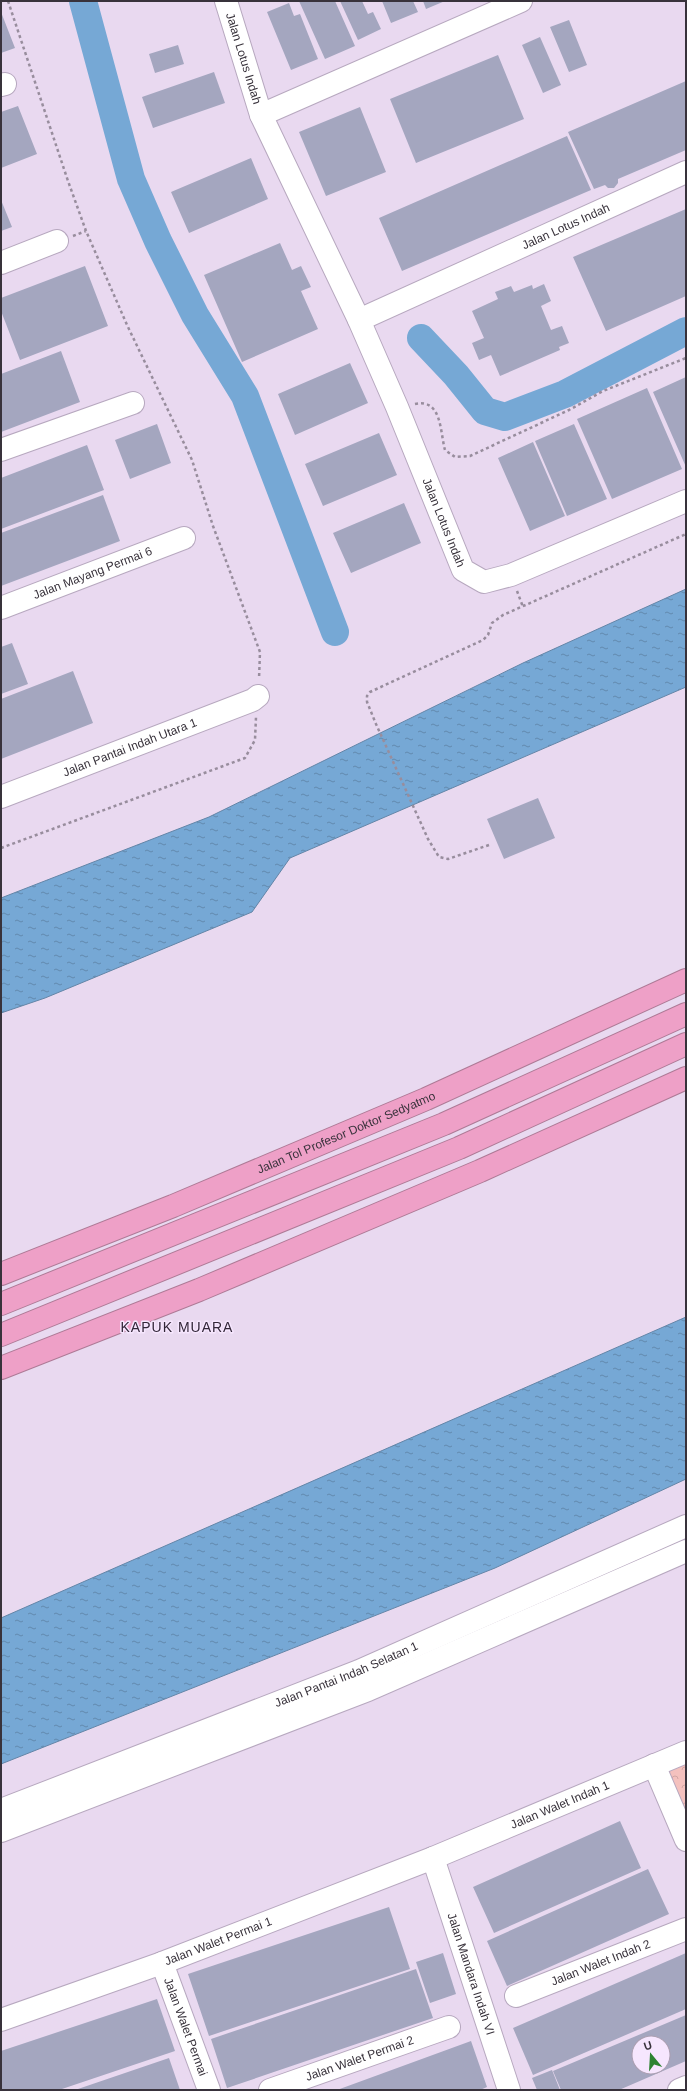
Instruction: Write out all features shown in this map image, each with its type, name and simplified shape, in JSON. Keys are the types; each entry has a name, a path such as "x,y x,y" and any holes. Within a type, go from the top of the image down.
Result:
{"highway":[{"name":"Jalan Tol Profesor Doktor Sedyatmo","path":"1,1274 173,1206 418,1102 686,980"},
{"path":"1,1304 444,1124 686,1014"},
{"path":"1,1335 459,1148 686,1044"},
{"path":"1,1368 207,1287 480,1171 686,1078"}],"street":[{"name":"Jalan Lotus Indah","path":"226,1 261,115 359,320 397,407 463,570 484,582 511,575 686,501"},
{"name":"Jalan Lotus Indah","path":"261,115 369,69 521,1"},
{"name":"Jalan Lotus Indah","path":"359,320 686,172"},
{"path":"1,263 57,241"},
{"path":"1,450 133,403"},
{"name":"Jalan Mayang Permai 6","path":"1,608 184,538"},
{"name":"Jalan Pantai Indah Utara 1","path":"1,797 253,700 258,696"},
{"name":"Jalan Pantai Indah Selatan 1","path":"1,1810 359,1671 686,1526"},
{"name":"Jalan Pantai Indah Selatan 1","path":"1,1831 368,1690 686,1551"},
{"path":"359,1671 368,1690"},
{"name":"Jalan Walet Indah 1","path":"433,1858 686,1752"},
{"path":"654,1765 686,1840"},
{"name":"Jalan Walet Permai 1","path":"1,2020 162,1963 433,1858"},
{"name":"Jalan Mandara Indah VI","path":"433,1858 509,2090"},
{"name":"Jalan Walet Indah 2","path":"516,1996 686,1929"},
{"name":"Jalan Walet Permai","path":"162,1963 209,2090"},
{"name":"Jalan Walet Permai 2","path":"270,2090 449,2027"},
{"path":"679,2090 686,2087"}],"path":[{"path":"1,848 245,758 254,740 260,652 213,526 192,460 127,325 86,231 8,1"},
{"path":"397,407 423,402 431,406 439,418 441,437 445,450 455,457 470,456 569,410 603,391 686,358"},
{"path":"489,845 448,859 439,857 428,839 376,724 367,702 367,696 370,692 483,640 488,635 492,624 503,615 686,534"}],"green space":[{"path":"686,1762 686,1823 664,1772"}],"water":[{"path":"686,589 686,687 290,858 252,912 45,998 1,1013 1,898 209,817 523,663"},
{"path":"686,1317 686,1479 495,1568 1,1764 1,1618"}],"building":[{"path":"299,1 335,1 355,46 325,59"},
{"path":"340,1 362,1 368,14 373,12 381,29 358,40"},
{"path":"382,1 413,1 418,12 391,23"},
{"path":"423,1 445,1 426,9"},
{"path":"289,3 294,16 300,14 318,59 291,70 267,12"},
{"path":"1,12 15,48 1,53"},
{"path":"569,20 587,65 569,72 550,27"},
{"path":"540,37 561,85 543,93 522,45"},
{"path":"178,45 184,64 155,73 149,54"},
{"path":"498,55 524,119 416,163 390,99"},
{"path":"214,72 225,103 153,128 142,97"},
{"path":"686,81 686,150 618,179 618,183 614,188 608,188 605,185 594,189 568,132"},
{"path":"18,106 37,154 1,168 1,112"},
{"path":"360,107 386,172 326,196 299,132"},
{"path":"567,136 591,190 402,271 379,218"},
{"path":"251,158 268,199 189,233 171,192"},
{"path":"1,200 12,227 1,231"},
{"path":"686,209 686,296 606,331 573,257"},
{"path":"280,243 292,270 301,266 311,287 301,291 318,329 242,362 204,275"},
{"path":"85,266 108,326 20,360 1,311 1,298"},
{"path":"544,284 551,301 541,306 551,330 562,326 569,343 559,347 560,350 500,376 491,355 479,360 472,343 484,338 472,311 498,299 495,292 511,286 514,292 532,285 533,289"},
{"path":"61,351 80,402 1,432 1,374"},
{"path":"350,363 368,403 295,435 278,394"},
{"path":"686,377 686,467 653,392"},
{"path":"647,388 682,469 612,499 577,419"},
{"path":"157,424 171,463 130,479 115,440"},
{"path":"574,424 607,499 567,516 535,441"},
{"path":"379,433 397,475 323,506 305,464"},
{"path":"533,442 565,516 530,531 498,458"},
{"path":"87,445 104,490 1,529 1,478"},
{"path":"103,495 120,541 1,586 1,533"},
{"path":"404,503 421,543 351,573 333,533"},
{"path":"12,643 28,684 1,694 1,647"},
{"path":"73,671 93,723 1,759 1,699"},
{"path":"538,798 555,838 504,859 487,819"},
{"path":"620,1821 641,1868 494,1933 473,1887"},
{"path":"648,1869 669,1914 507,1986 487,1941"},
{"path":"389,1907 410,1969 209,2036 188,1974"},
{"path":"443,1953 456,1994 430,2003 416,1962"},
{"path":"686,1953 686,2009 533,2075 513,2028"},
{"path":"416,1969 433,2018 227,2088 211,2039"},
{"path":"157,1999 175,2051 59,2090 1,2090 1,2051"},
{"path":"686,2015 686,2061 671,2067 671,2035 638,2035"},
{"path":"631,2038 631,2075 654,2075 619,2090 561,2090 553,2071"},
{"path":"471,2041 487,2087 480,2090 337,2090"},
{"path":"169,2058 180,2090 75,2090"},
{"path":"552,2070 560,2090 537,2090 532,2078"}],"waterway":[{"path":"83,1 131,179 158,241 195,315 245,396 335,632"},
{"path":"421,338 456,375 485,411 505,417 565,394 686,331"}],"district":[{"name":"KAPUK MUARA","path":"177,1327"}]}
